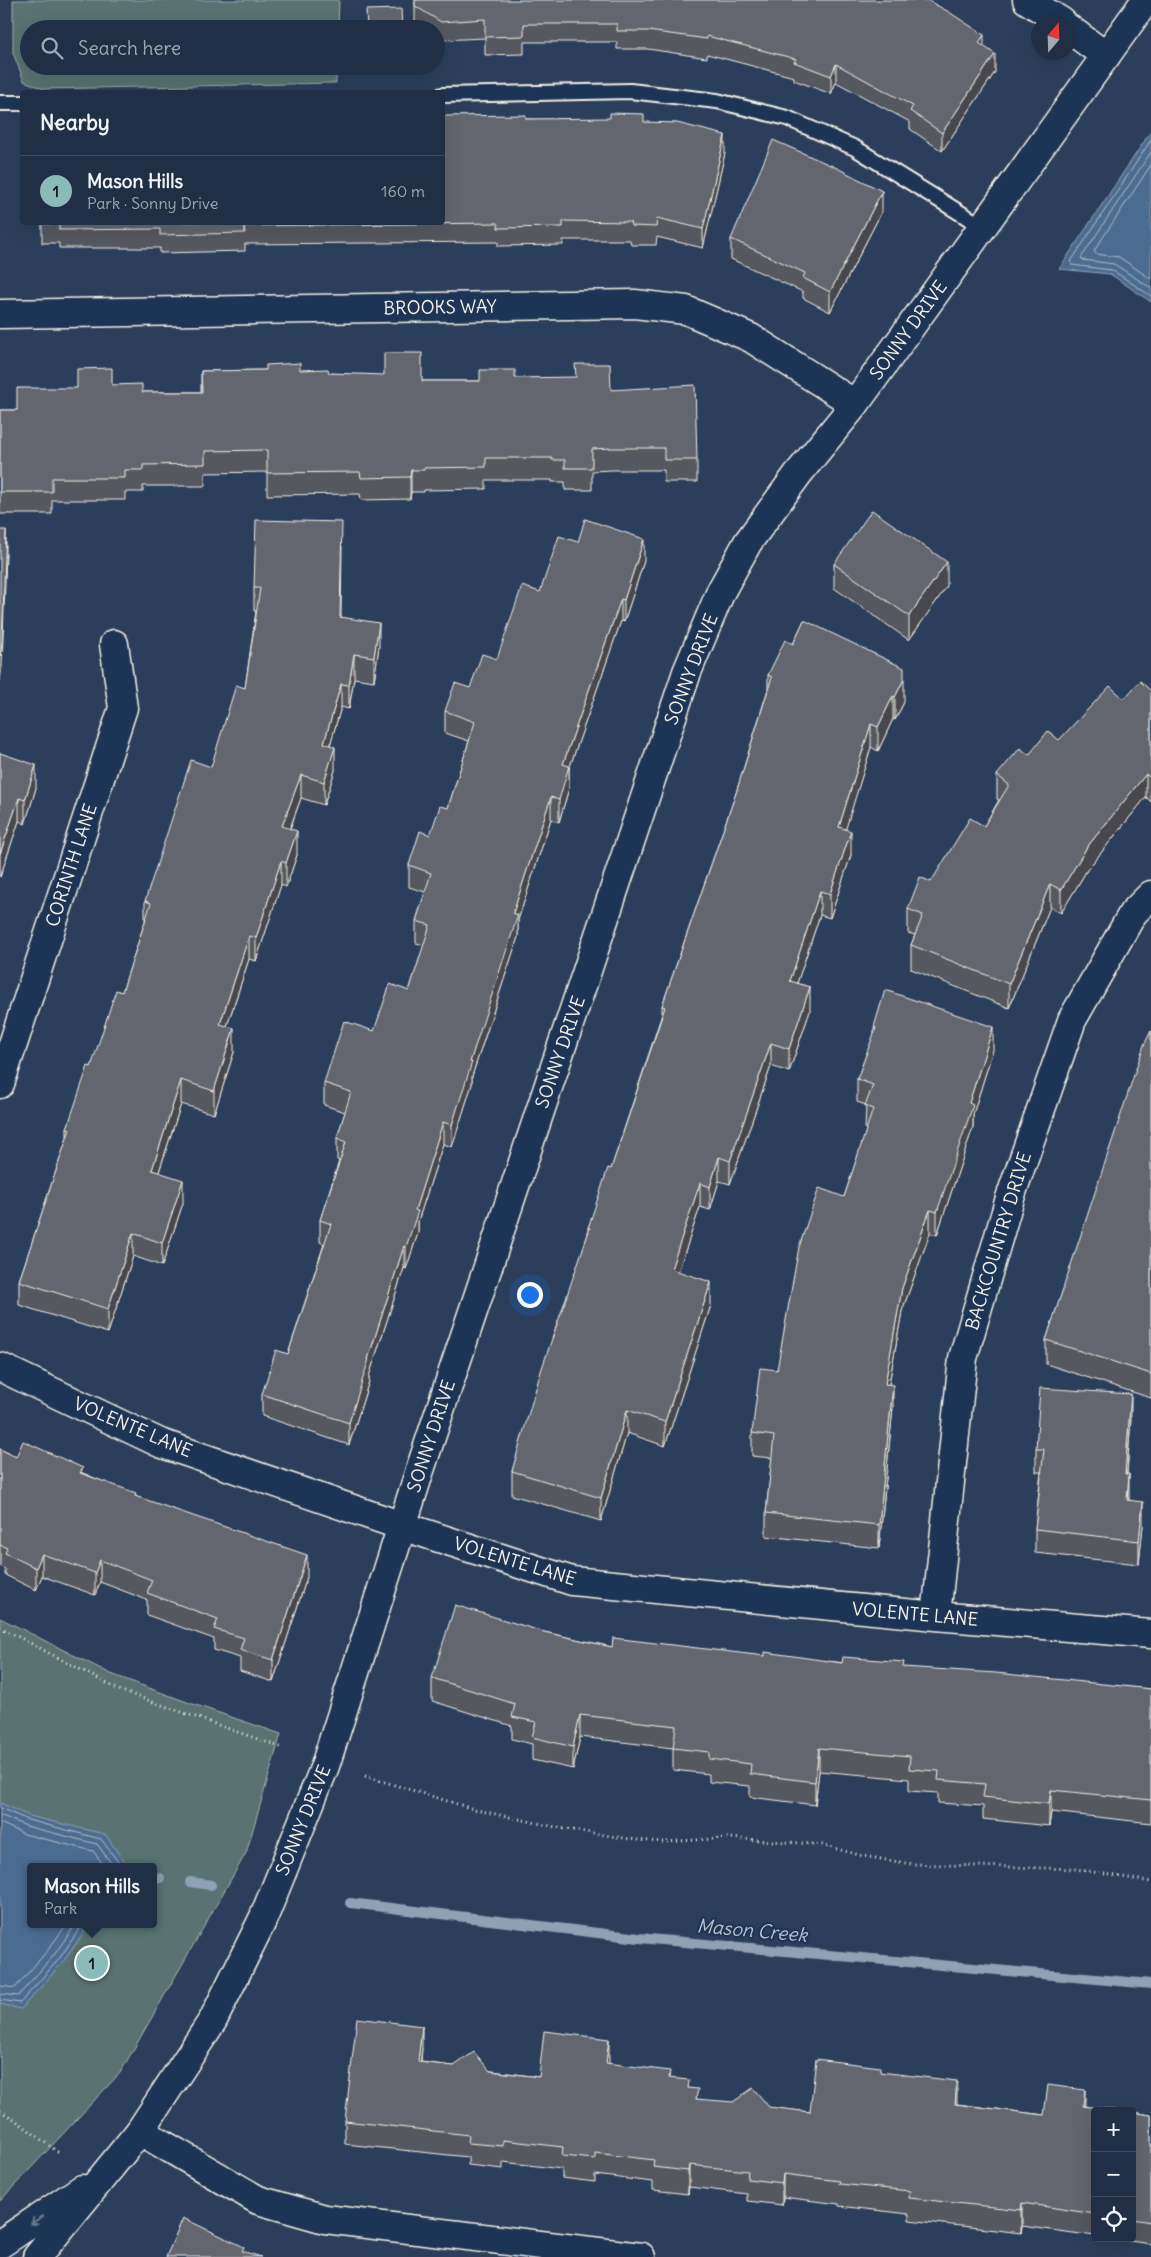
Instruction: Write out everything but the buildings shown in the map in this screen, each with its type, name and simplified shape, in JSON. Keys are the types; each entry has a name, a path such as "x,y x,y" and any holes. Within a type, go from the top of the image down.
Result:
{"street":[{"path":"1027,0 1051,15"},
{"name":"SONNY DRIVE","path":"36,2257 140,2131 213,2020 262,1920 325,1766 402,1526 688,672 721,591 748,542 798,474 855,404 1146,0"},
{"path":"1076,34 1106,56"},
{"name":"BROOKS WAY","path":"0,314 635,304 686,310 751,338 855,404"},
{"name":"CORINTH LANE","path":"0,1084 123,708 114,644"},
{"name":"BACKCOUNTRY DRIVE","path":"936,1616 963,1358 1010,1198 1072,1020 1133,913 1151,896"},
{"name":"VOLENTE LANE","path":"0,1367 160,1442 402,1526 572,1581 936,1616 1151,1634"},
{"path":"140,2131 258,2200 325,2219 641,2257"},
{"name":"SONNY DRIVE","path":"0,2244 106,2173"}],"lane":[{"path":"445,95 630,91 725,103 786,118 855,148 982,227"},
{"path":"0,104 20,103"}],"path":[{"path":"0,1627 118,1690 283,1748"},
{"path":"365,1776 478,1810 565,1829 637,1840 663,1842 728,1838 800,1843 822,1845 863,1856 911,1864 1076,1869 1151,1882"},
{"path":"0,2111 14,2119 59,2153"}],"green space":[{"path":"13,0 339,0 338,20 20,20 20,71 13,53"},
{"path":"22,75 336,75 336,83 44,89 24,81"},
{"path":"0,1618 111,1674 281,1734 246,1853 120,2073 0,2201"}],"water":[{"path":"1151,131 1151,302 1110,274 1059,269"},
{"path":"0,1803 29,1816 105,1834 125,1863 27,1863 27,1928 87,1928 63,1962 21,2009 0,2004"}],"waterway":[{"name":"Mason Creek","path":"190,1882 211,1885"},
{"name":"Mason Creek","path":"350,1903 639,1938 1151,1984"}],"place":[{"name":"Mason Hills","path":"92,1963"}]}
